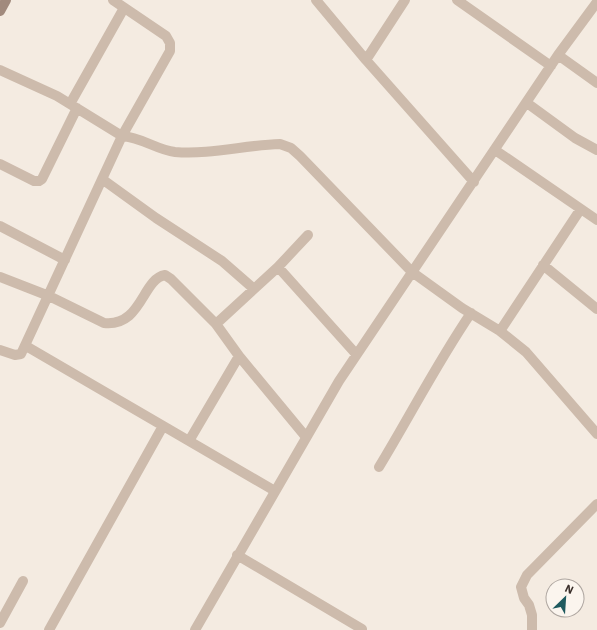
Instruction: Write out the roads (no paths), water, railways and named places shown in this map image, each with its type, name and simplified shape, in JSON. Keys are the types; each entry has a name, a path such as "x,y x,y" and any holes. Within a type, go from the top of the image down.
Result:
{"main road":[{"path":"0,11 6,0"}],"street":[{"path":"0,350 15,355 21,354 26,346 122,136 170,51 170,43 166,36 113,0"},
{"path":"316,0 366,60 474,182"},
{"path":"366,60 405,0"},
{"path":"457,0 551,66"},
{"path":"195,630 237,555 356,354 474,182 558,55 597,2"},
{"path":"0,164 34,181 39,181 42,179 73,106 124,8"},
{"path":"558,55 597,83"},
{"path":"0,70 57,96 122,136 130,136 174,152 195,152 280,144 291,148 412,272 471,313 500,330 526,352 597,434"},
{"path":"527,103 575,138 597,150"},
{"path":"495,150 580,210 597,220"},
{"path":"102,179 156,218 222,261 254,289"},
{"path":"500,330 580,210"},
{"path":"0,226 66,260"},
{"path":"216,324 278,266 308,235"},
{"path":"543,265 597,309"},
{"path":"278,266 356,354"},
{"path":"0,277 50,296 104,323 112,324 127,318 157,279 165,275 216,324 239,356 306,437"},
{"path":"379,468 403,428 432,374 471,313"},
{"path":"26,346 275,491"},
{"path":"189,441 239,356"},
{"path":"49,630 163,426"},
{"path":"532,630 532,615 529,605 524,598 521,587 527,575 597,504"},
{"path":"237,555 362,629"},
{"path":"0,623 23,581"}]}
